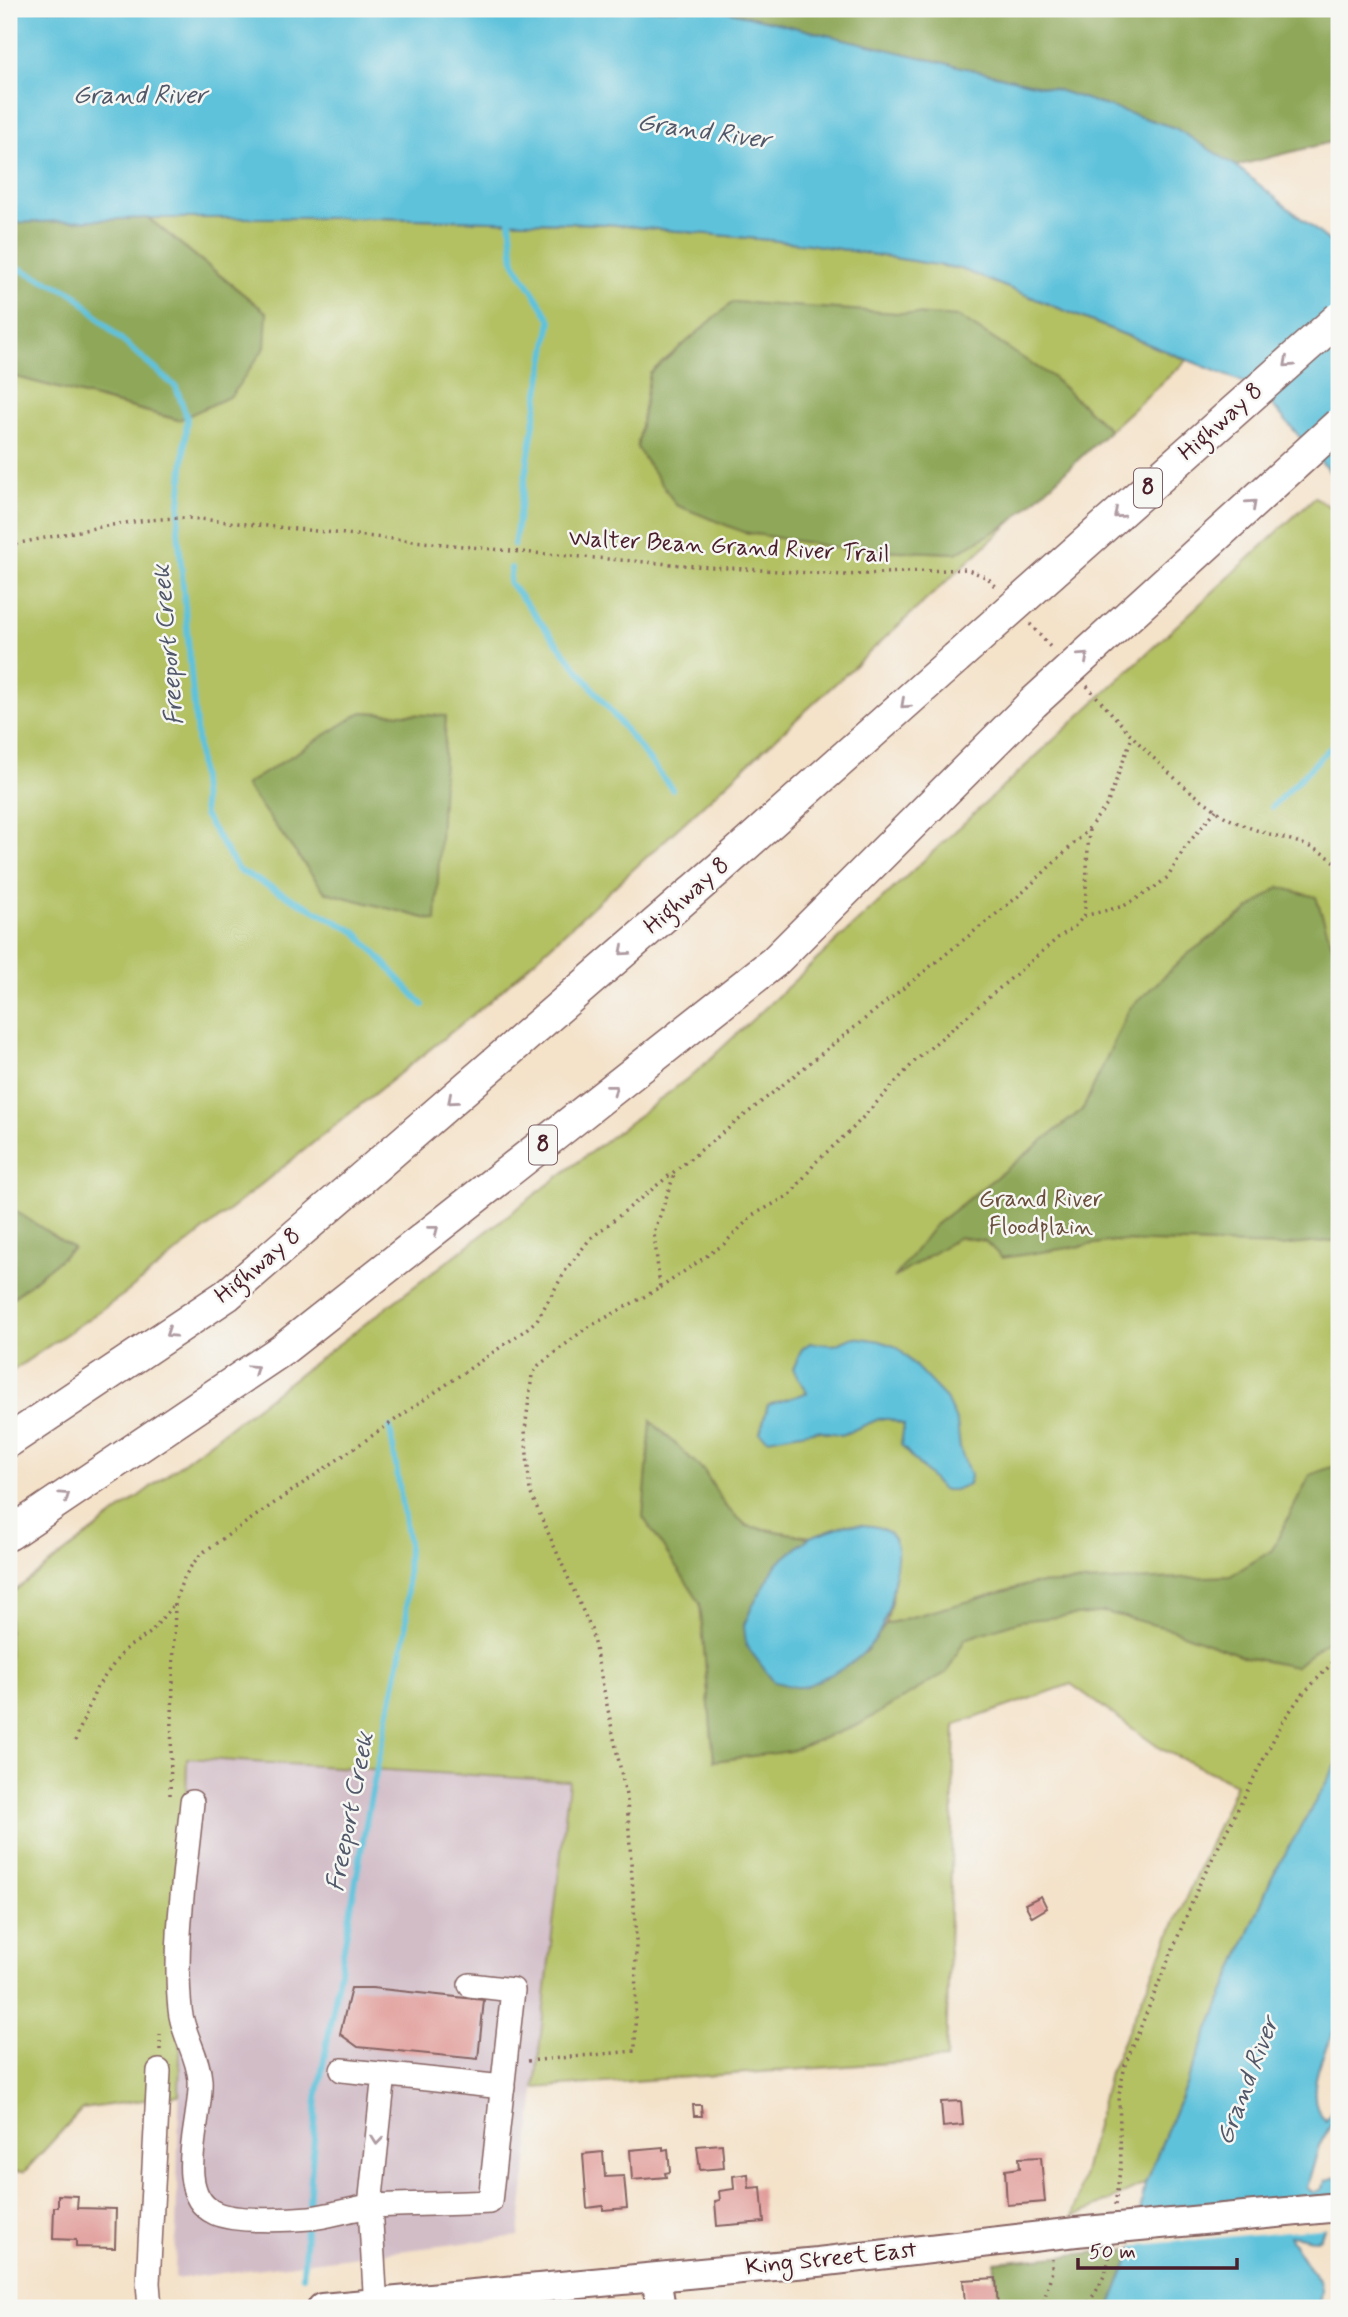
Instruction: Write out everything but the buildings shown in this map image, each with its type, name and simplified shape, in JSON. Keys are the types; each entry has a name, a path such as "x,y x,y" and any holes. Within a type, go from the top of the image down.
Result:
{"highway":[{"name":"Highway 8","path":"9,1441 227,1295 721,867 1339,318"},
{"name":"8","path":"9,1534 282,1350 774,962 1033,703 1339,424"}],"main road":[{"name":"King Street East","path":"322,2308 376,2306 1339,2207"},
{"path":"656,2278 661,2308"}],"lane":[{"path":"181,1798 179,1996 183,2026 192,2043 200,2080 199,2105 193,2129 194,2192 202,2207 235,2219 310,2218 370,2206 490,2203 513,1990 470,1985"},
{"path":"342,2070 503,2087"},
{"path":"150,2308 148,2283 159,2071"},
{"path":"376,2306 370,2206 384,2074"}],"path":[{"name":"Walter Bean Grand River Trail","path":"10,547 96,527 164,518 189,518 521,552 733,568 845,575 966,569 988,578 997,588"},
{"path":"1024,618 1060,657"},
{"path":"1078,677 1132,737 1192,792 1216,810 1230,820 1253,829 1309,844 1339,865"},
{"path":"181,1798 175,1603 184,1575 202,1553 537,1320 567,1268 590,1239 1021,894 1089,828 1107,805 1132,737"},
{"path":"505,2063 635,2051 636,1938 627,1800 590,1629 530,1492 525,1430 532,1375 539,1366 585,1329 660,1289 724,1244 753,1214 790,1195 816,1161 853,1128 916,1060 1084,916 1124,905 1168,877 1186,846 1216,810"},
{"path":"1084,916 1089,828"},
{"path":"660,1289 654,1233 675,1171"},
{"path":"75,1741 97,1687 117,1659 124,1650 150,1633 175,1603"},
{"path":"1114,2213 1121,2164 1119,2095 1125,2065 1200,1883 1283,1721 1300,1698 1339,1656"},
{"path":"159,2071 160,2019"},
{"path":"1084,2308 1095,2294 1107,2269 1111,2249"},
{"path":"1042,2308 1052,2271 1052,2256"}],"shaded area":[{"path":"187,1758 569,1781 519,2236 175,2279"}],"green space":[{"path":"718,9 1339,9 1339,140 1236,166 1175,128 1054,89"},
{"path":"148,218 377,218 606,224 809,244 961,269 1187,360 1110,430 1051,376 844,549 956,553 1011,522 490,1001 126,1293 9,1373 9,1301 73,1248 9,1207 9,375 178,420 267,313"},
{"path":"148,218 267,313 265,347 231,396 179,420 9,375 9,223"},
{"path":"733,302 959,317 1051,376 1110,430 1011,522 956,553 844,549 743,532 676,505 637,448 650,373"},
{"name":"Grand River Floodplain","path":"1315,497 1339,513 1339,1763 1272,1877 1145,2184 1073,2217 1109,2073 1236,1784 1161,1749 1071,1684 955,1725 946,2059 535,2088 569,1781 187,1758 179,2095 82,2109 24,2172 9,2171 9,1595 696,1072","holes":["768,1405 830,1433 818,1430 760,1433","704,1471 726,1507 747,1526 810,1537 847,1524 893,1594 886,1624 948,1607 965,1639 946,1672 714,1761 700,1603"]},
{"path":"362,712 446,716 436,921 325,892 245,785"},
{"name":"Grand River Floodplain","path":"1279,887 1316,897 1339,965 1339,1240 1282,1246 1115,1241 1002,1258 985,1241 959,1237 894,1278 935,1225 1083,1109 1129,1009 1188,954"},
{"path":"9,1207 73,1248 9,1301"},
{"path":"651,1421 704,1471 726,1507 747,1526 810,1537 776,1565 744,1625 865,1653 886,1624 1031,1584 1230,1576 1272,1550 1310,1475 1339,1464 1339,1630 1295,1667 1245,1657 1170,1629 1105,1612 1020,1621 965,1639 947,1672 858,1725 790,1751 714,1761 700,1603 643,1517"},
{"path":"1133,2249 1110,2308 993,2308 995,2262"}],"water":[{"name":"Grand River","path":"9,9 718,9 1054,89 1175,128 1236,166 1339,249 1339,483 1258,388 961,269 809,244 606,224 377,218 148,218 9,223"},
{"path":"854,1337 897,1347 945,1397 957,1422 960,1449 970,1475 969,1484 954,1490 942,1490 901,1445 904,1425 889,1419 879,1419 842,1435 818,1430 768,1439 760,1433 768,1405 807,1393 793,1369 802,1349 810,1343 834,1345"},
{"path":"847,1524 879,1528 889,1533 895,1542 897,1563 889,1609 883,1624 868,1649 842,1669 803,1687 774,1682 746,1645 744,1625 752,1607 776,1565 810,1537"},
{"name":"Grand River","path":"1339,1760 1339,2022 1317,2072 1315,2099 1326,2121 1339,2098 1339,2110 1319,2146 1307,2188 1314,2193 1321,2189 1326,2180 1338,2177 1339,2192 1320,2238 1289,2236 1319,2280 1319,2308 1110,2308 1133,2249 1145,2184 1272,1877"}],"pier":[{"path":"1339,2202 1330,2227 1130,2246 1136,2214"}],"waterway":[{"path":"510,221 514,262 551,320 514,545"},
{"name":"Freeport Creek","path":"9,264 75,294 116,335 176,387 187,418 178,530 204,815 238,870 356,932 423,1005"},
{"path":"511,568 509,582 672,789"},
{"path":"1272,807 1339,739"},
{"name":"Freeport Creek","path":"309,2203 317,2099 370,1801 406,1629 408,1542 390,1428"},
{"name":"Freeport Creek","path":"303,2276 306,2230"}]}
